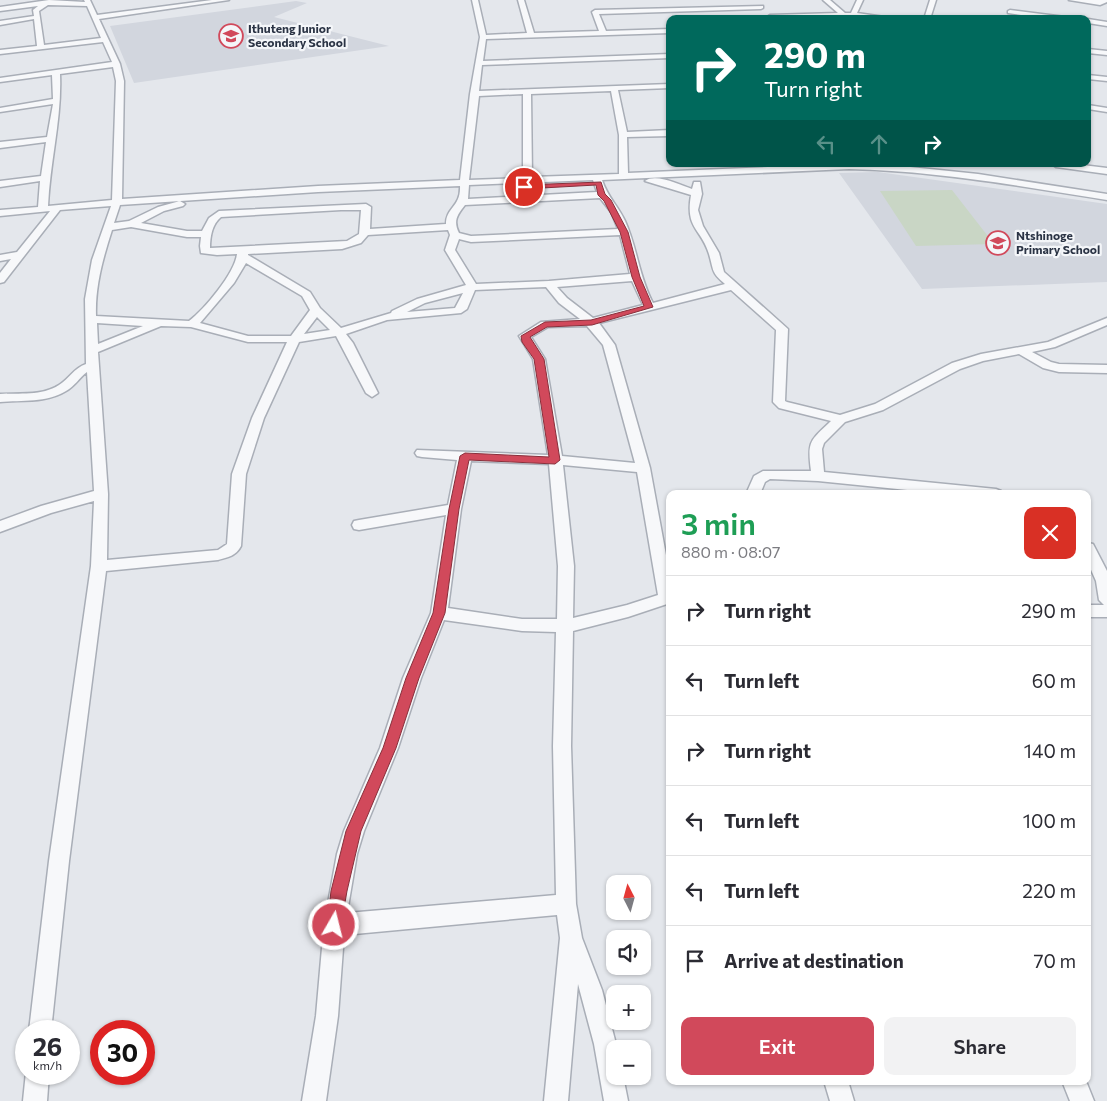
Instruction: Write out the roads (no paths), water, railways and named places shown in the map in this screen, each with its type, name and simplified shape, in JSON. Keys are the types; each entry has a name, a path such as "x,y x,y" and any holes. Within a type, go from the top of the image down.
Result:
{"street":[{"path":"41,47 36,10 56,0"},
{"path":"96,17 226,0"},
{"path":"386,318 457,311 461,309 471,287 471,283 450,250 453,231 452,213 463,202 474,94 483,37 475,0"},
{"path":"521,0 531,35"},
{"path":"756,0 768,15"},
{"path":"826,0 842,14"},
{"path":"853,14 860,0"},
{"path":"928,15 934,0"},
{"path":"1072,0 1100,3 1107,0"},
{"path":"0,9 45,4 89,3 116,64 120,81 117,202 93,276 90,299 94,358 94,404 101,494 99,566 58,870 41,1020"},
{"path":"603,33 594,9 761,7"},
{"path":"689,9 693,15"},
{"path":"1010,13 1029,15"},
{"path":"824,15 861,15"},
{"path":"0,23 37,17"},
{"path":"1091,22 1107,24"},
{"path":"483,37 666,31"},
{"path":"0,52 105,40"},
{"path":"1091,51 1107,53"},
{"path":"479,63 666,57"},
{"path":"0,80 116,64"},
{"path":"44,208 45,178 57,101 56,72"},
{"path":"1091,77 1107,79"},
{"path":"474,94 666,86"},
{"path":"614,89 623,135 624,175"},
{"path":"527,92 528,180"},
{"path":"0,110 57,101"},
{"path":"1091,107 1107,110"},
{"path":"623,135 666,133"},
{"path":"0,145 51,139"},
{"path":"0,213 204,196 598,180 624,175 806,167"},
{"path":"900,167 1107,197"},
{"path":"1078,167 1107,171"},
{"path":"698,172 697,194 693,210 698,226 714,253 716,266 720,274 732,286 768,314 782,329 779,402 783,405 840,419"},
{"path":"0,184 45,178"},
{"path":"366,200 365,232 357,243 342,246 243,254 205,250 204,240 214,217 219,214 341,207 366,200 465,186 528,180 657,181 697,194"},
{"path":"598,180 602,195 608,200 624,232 636,277 649,307"},
{"path":"204,196 224,191"},
{"path":"463,202 602,195"},
{"path":"131,224 146,215 174,205 291,198 366,200"},
{"path":"291,198 301,202 308,209"},
{"path":"0,280 58,207"},
{"path":"109,227 131,224 187,234 207,234"},
{"path":"365,232 453,231 471,239 624,232"},
{"path":"243,254 306,294 316,310 339,332 347,343 372,393"},
{"path":"191,324 206,314 216,297 232,279 243,254"},
{"path":"0,258 20,255"},
{"path":"91,319 160,324 191,324 248,339 294,339 339,332 386,318 422,301 471,287 549,284 636,277"},
{"path":"549,284 562,300 592,322 604,335 609,345 643,468 666,586"},
{"path":"616,1101 605,1044 591,990 571,938 566,904 562,746 566,566 555,460 539,359 525,336 545,324 592,322 732,286"},
{"path":"99,566 218,555 228,552 234,546 239,474 258,418 294,339 316,310"},
{"path":"818,476 815,449 818,441 840,419 879,407 956,366 981,358 1051,345 1103,323 1107,337"},
{"path":"0,398 46,394 58,390 65,386 78,371 94,358 160,324"},
{"path":"1022,351 1047,365 1059,368 1107,370"},
{"path":"422,453 555,460 643,468"},
{"path":"314,1101 327,1016 334,925 339,891 354,831 390,748 412,678 439,613 454,509 465,456"},
{"path":"755,490 759,479 768,474 818,476 841,487 950,490"},
{"path":"0,528 46,509 101,494"},
{"path":"359,525 454,509"},
{"path":"1091,554 1104,581 1107,600"},
{"path":"439,613 522,625 566,626 666,602"},
{"path":"1091,611 1107,612 1107,605"},
{"path":"334,925 566,904"},
{"path":"556,1101 571,938"},
{"path":"35,1101 36,1085"},
{"path":"837,1085 842,1101"},
{"path":"1076,1085 1082,1101"}],"place":[{"name":"Ithuteng Junior Secondary School","path":"231,36"},
{"name":"Ntshinoge Primary School","path":"998,243"}]}
